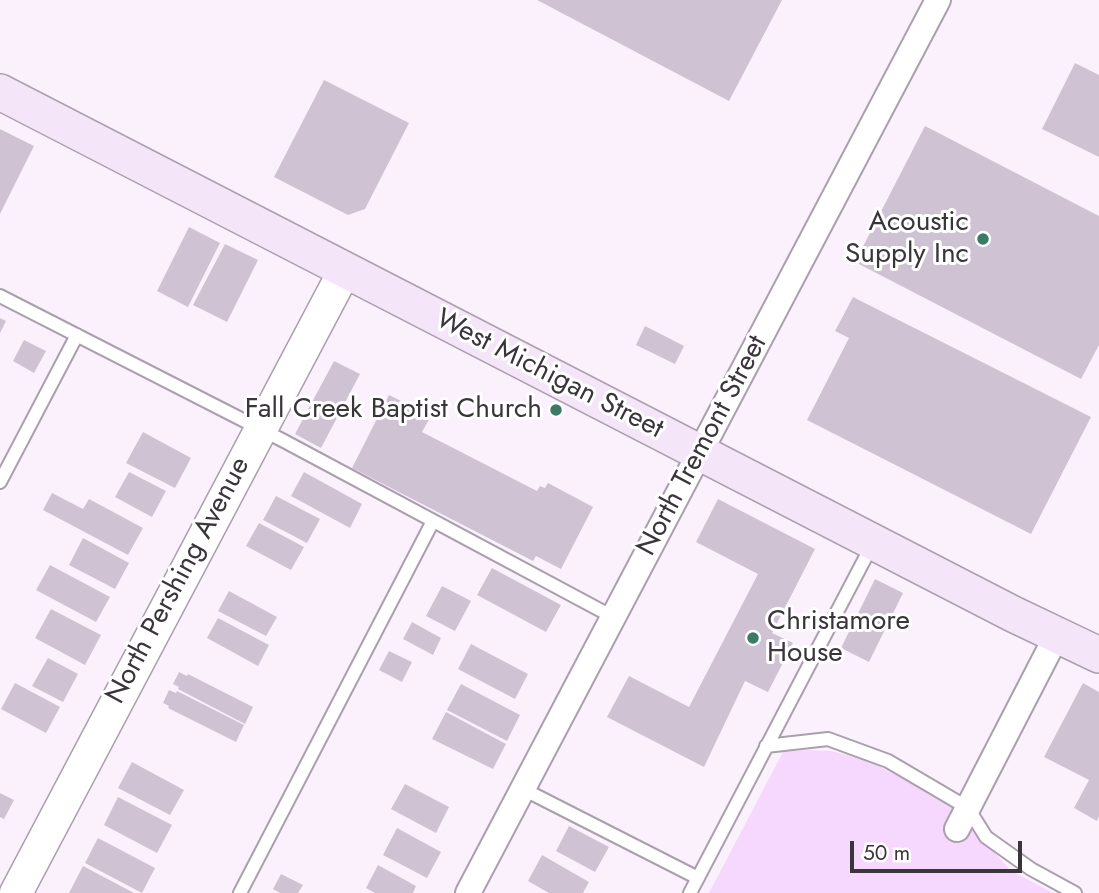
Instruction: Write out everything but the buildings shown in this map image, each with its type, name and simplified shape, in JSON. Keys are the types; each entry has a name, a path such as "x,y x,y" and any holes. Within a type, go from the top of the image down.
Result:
{"main road":[{"name":"West Michigan Street","path":"0,92 1099,655"}],"street":[{"name":"North Tremont Street","path":"468,893 938,0"},
{"name":"North Pershing Avenue","path":"16,893 345,270"},
{"path":"962,818 1057,635"}],"lane":[{"path":"0,296 259,429 613,617"},
{"path":"0,482 77,335"},
{"path":"240,893 433,521"},
{"path":"690,893 874,541"},
{"path":"766,747 828,739 888,761 1031,869 1075,893"},
{"path":"523,789 698,878"}],"shaded area":[{"path":"831,751 867,760 951,804 1010,870 1053,893 709,893 783,752"}],"place":[{"name":"Acoustic Supply Inc","path":"983,239"},
{"name":"Fall Creek Baptist Church","path":"556,410"},
{"name":"Christamore House","path":"753,638"}]}
